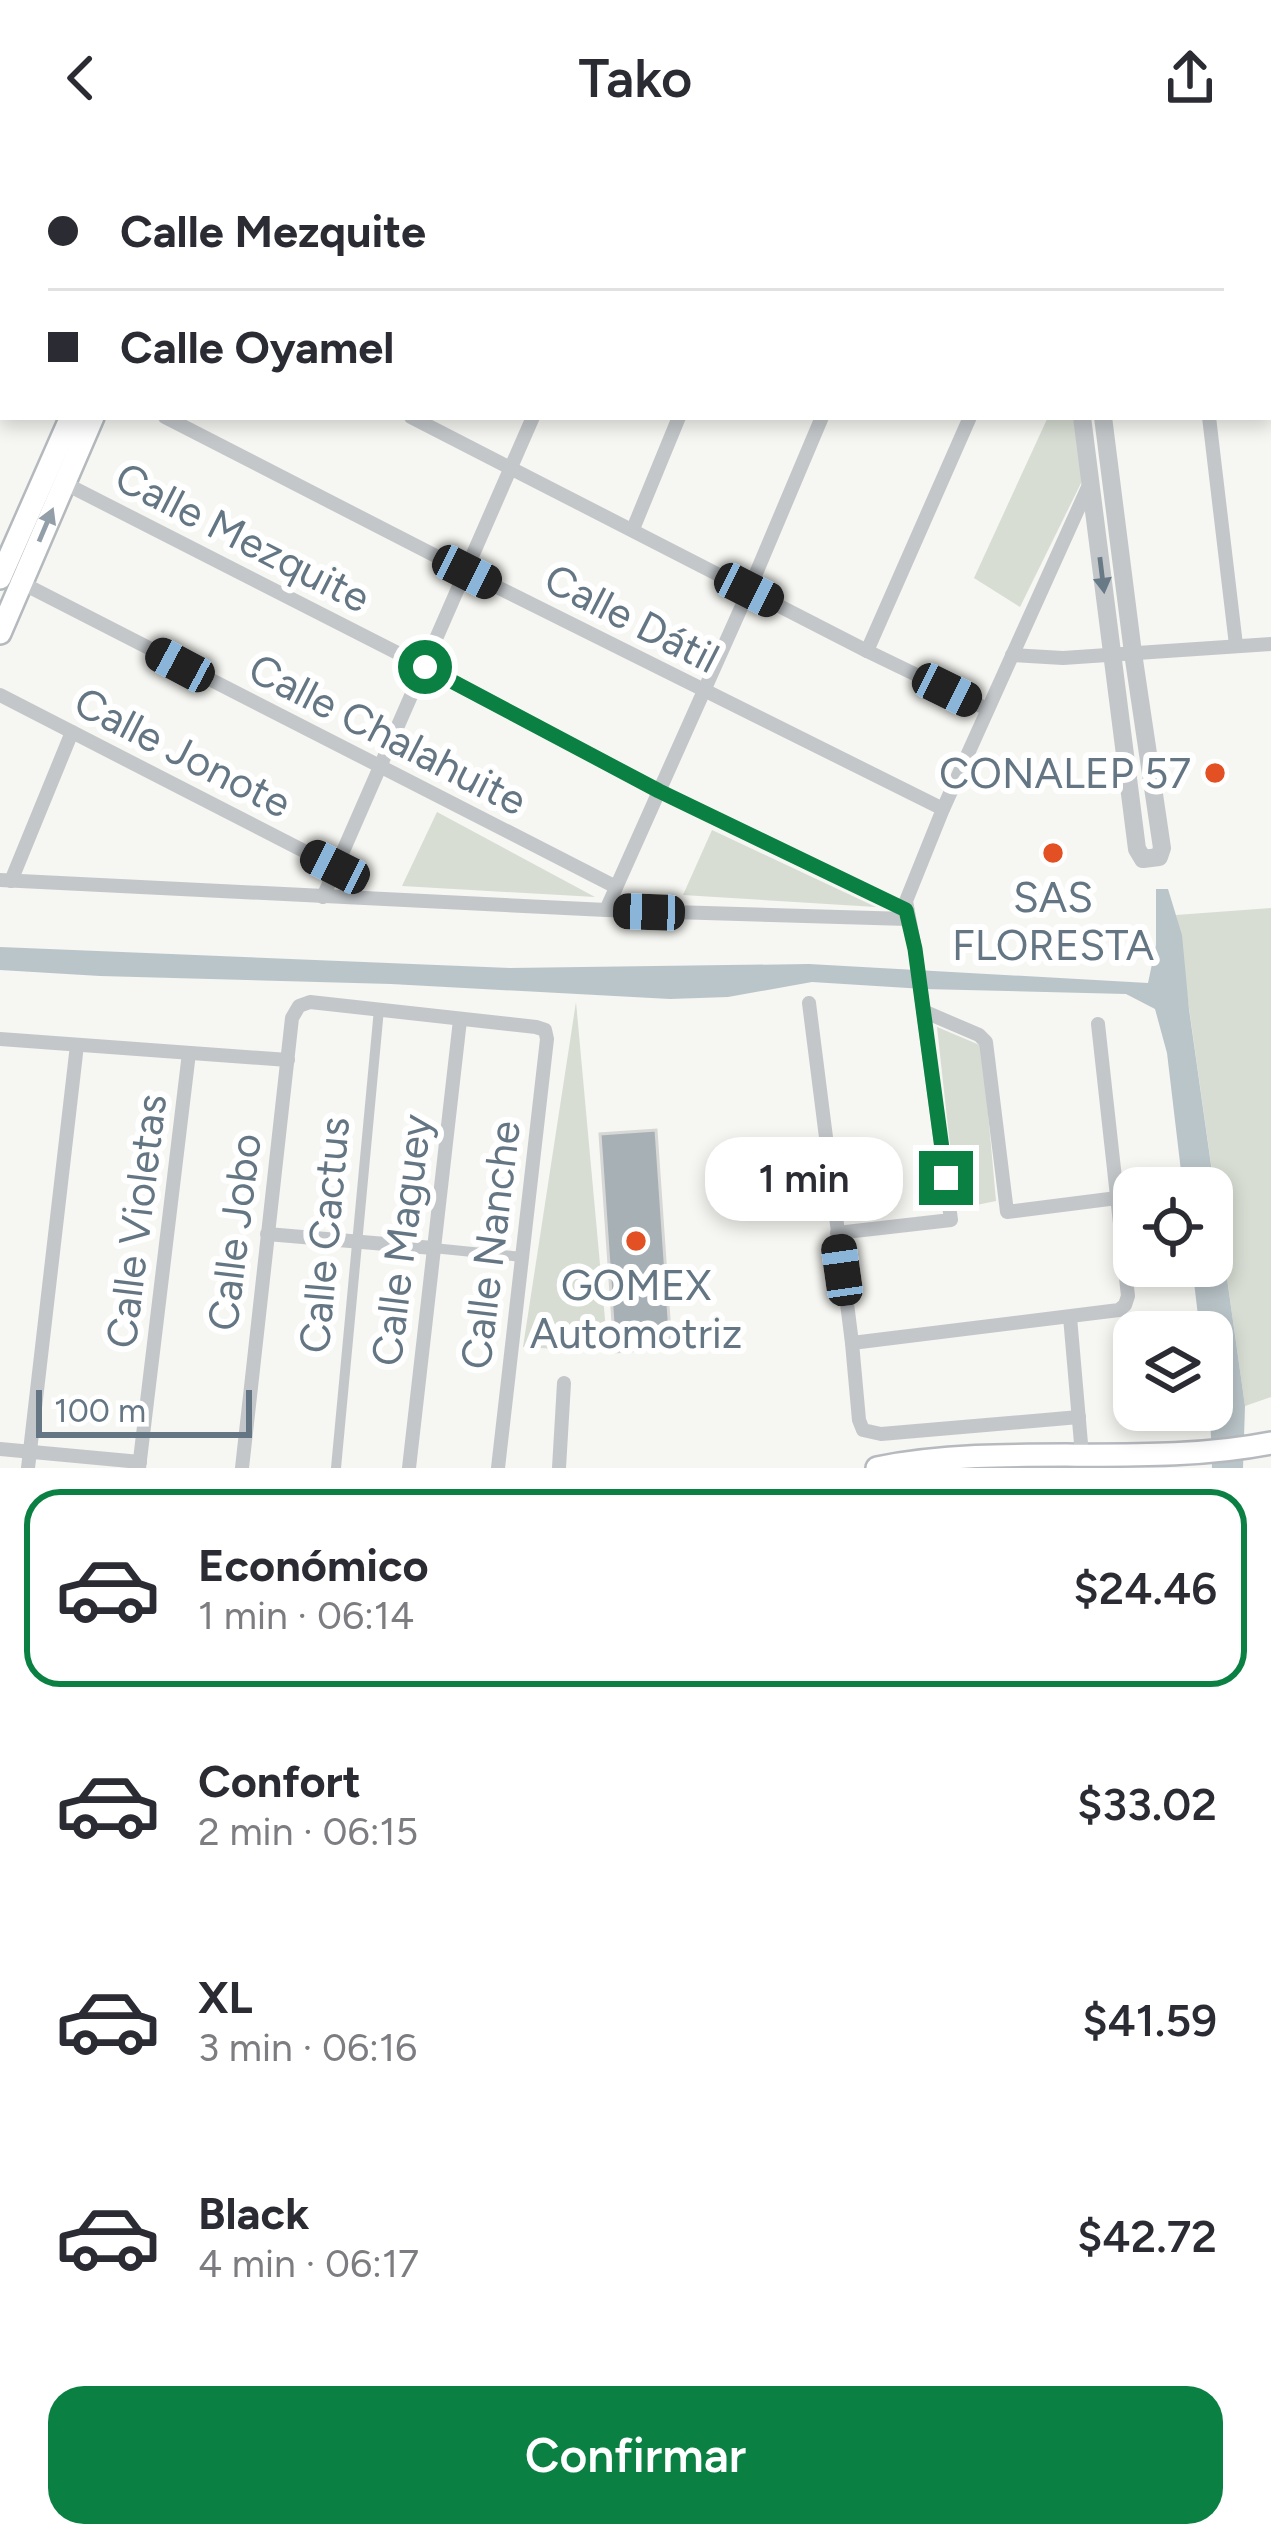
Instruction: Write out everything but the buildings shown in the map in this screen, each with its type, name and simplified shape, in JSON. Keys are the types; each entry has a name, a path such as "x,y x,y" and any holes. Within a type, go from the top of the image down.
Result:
{"main road":[{"path":"0,633 8,578 70,420"},
{"path":"8,578 64,483 91,420"},
{"path":"877,1468 929,1461 1204,1455 1269,1444"}],"street":[{"name":"Calle Dátil","path":"171,420 943,808"},
{"path":"417,420 987,709"},
{"path":"323,897 532,420"},
{"path":"633,529 678,420"},
{"path":"606,910 821,420"},
{"path":"867,651 969,420"},
{"path":"1083,420 1100,480 1133,653 1162,848 1159,857 1143,859 1137,850 1112,655 1100,480 1103,420"},
{"path":"1209,420 1236,646"},
{"path":"837,1232 951,1220 907,914 908,891 1012,655 1100,480"},
{"name":"Calle Mezquite","path":"64,483 907,914"},
{"name":"Calle Chalahuite","path":"8,578 616,887"},
{"path":"1012,655 1063,658 1271,644"},
{"name":"Calle Jonote","path":"0,695 335,867"},
{"path":"72,732 5,881 606,910 907,914"},
{"name":"Calle Jobo","path":"242,1468 292,1018 299,1006 310,1002 379,1009"},
{"path":"808,1004 863,1430 880,1434 1079,1417"},
{"path":"379,1009 460,1020"},
{"name":"Calle Cactus","path":"336,1468 379,1009"},
{"path":"923,1011 980,1035 986,1042 1007,1212 1113,1199"},
{"name":"Calle Nanche","path":"460,1020 536,1027 545,1030 547,1039 498,1468"},
{"name":"Calle Maguey","path":"409,1468 460,1020"},
{"path":"1099,1024 1114,1167"},
{"path":"0,1040 288,1060"},
{"path":"29,1460 76,1045"},
{"name":"Calle Violetas","path":"140,1465 189,1053"},
{"path":"267,1234 522,1257"},
{"path":"852,1343 1119,1310 1125,1305 1127,1287"},
{"path":"1070,1317 1082,1455"},
{"path":"559,1468 564,1383"},
{"path":"0,1449 29,1460 140,1465"}],"shaded area":[{"path":"1047,420 1075,420 1083,479 1020,607 974,578"},
{"path":"437,812 595,897 402,886"},
{"path":"712,830 876,907 683,895"},
{"path":"1156,889 1168,889 1182,935 1211,1167 1181,1167 1167,1053 1155,1009 1126,994 812,982 728,997 670,999 0,970 0,947 510,968 809,964 1148,983 1156,945"},
{"path":"1271,908 1271,1397 1245,1406 1228,1287 1233,1287 1233,1167 1211,1167 1176,915"},
{"path":"576,1002 608,1352 523,1347"},
{"path":"937,1027 982,1046 996,1201 957,1209"},
{"path":"1195,1287 1228,1287 1232,1311 1197,1311"},
{"path":"1233,1321 1245,1406 1243,1468 1212,1468 1211,1431 1233,1431"}],"place":[{"name":"CONALEP 57","path":"1215,773"},
{"name":"SAS FLORESTA","path":"1053,853"},
{"name":"GOMEX Automotriz","path":"636,1241"}],"route":[{"path":"425,667 659,791 906,910 946,1178"}]}
